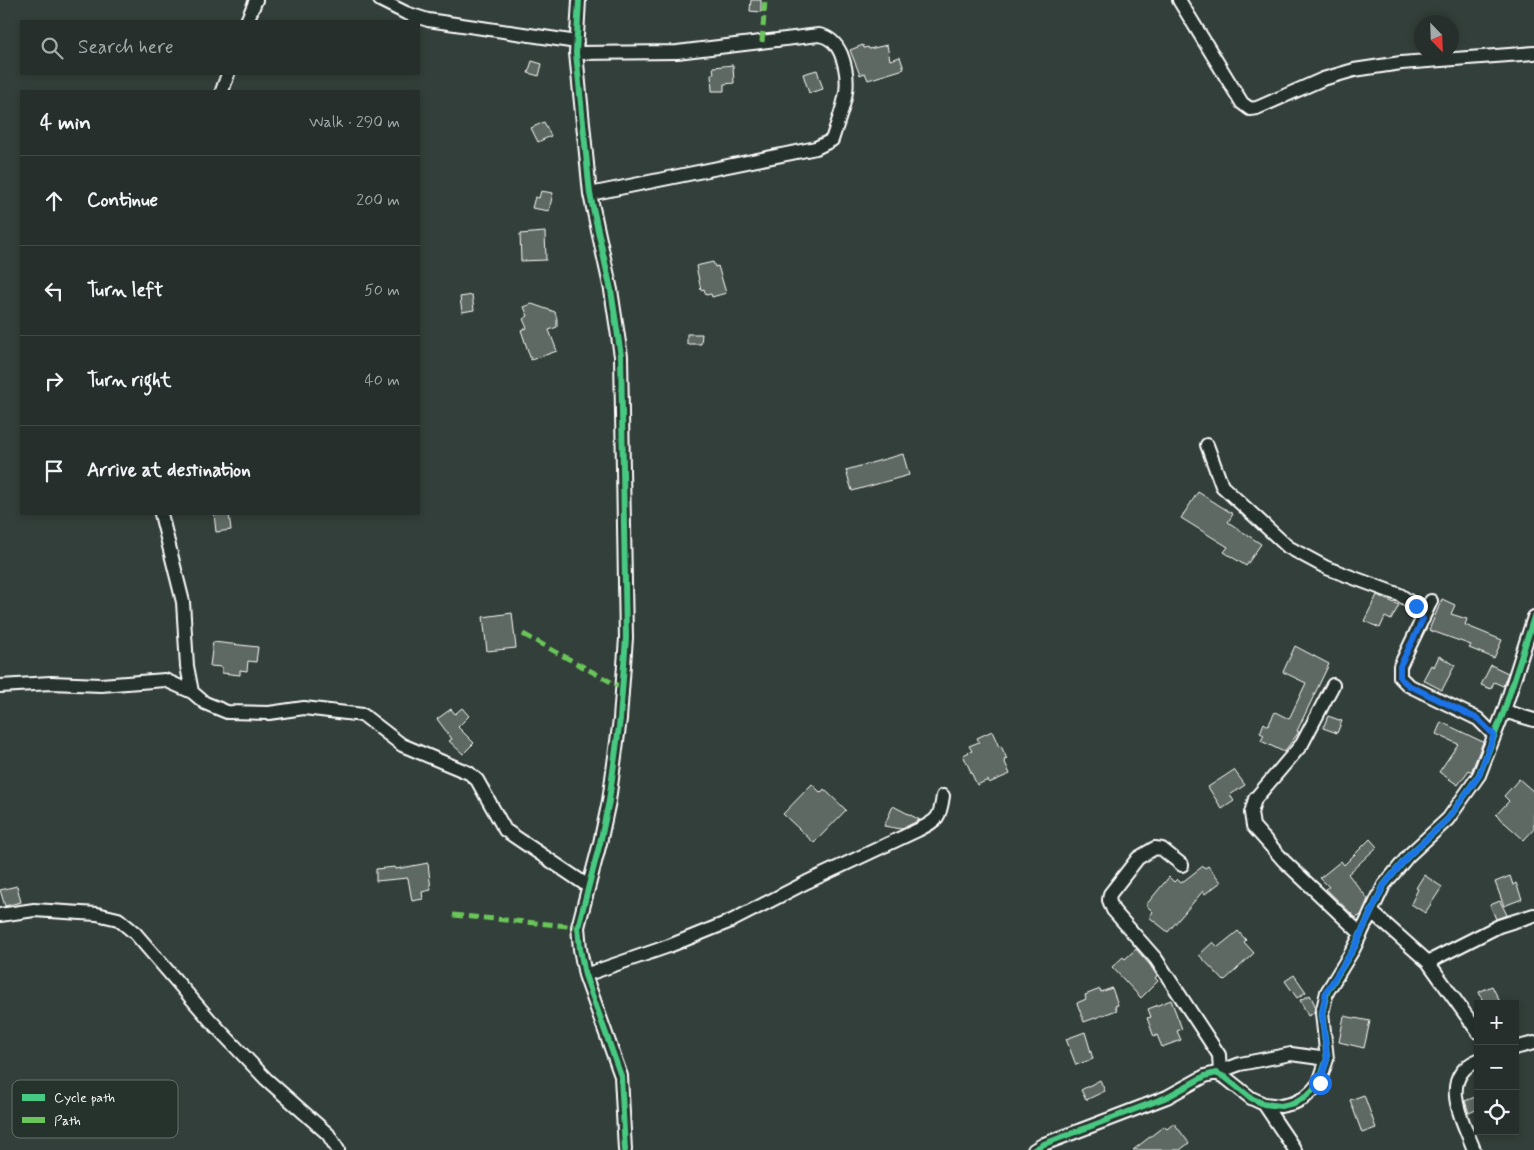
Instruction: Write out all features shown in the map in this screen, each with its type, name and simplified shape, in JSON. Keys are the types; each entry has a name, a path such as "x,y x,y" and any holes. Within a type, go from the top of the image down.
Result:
{"street":[{"path":"246,20 256,0"},
{"path":"380,0 406,13 428,20 577,47 677,52 819,35 826,36 837,44 846,68 848,90 832,140 816,148 590,194"},
{"path":"579,0 577,47 590,194 611,290 621,356 626,638 620,719 609,801 578,927 585,975 621,1076 625,1150"},
{"path":"1179,0 1242,103 1250,109 1257,108 1324,79 1354,70 1534,53"},
{"path":"222,90 228,75"},
{"path":"1207,445 1222,486 1288,547 1327,568 1400,595 1416,606 1423,619"},
{"path":"161,515 183,602 187,666 192,692"},
{"path":"1431,601 1400,666 1400,678 1408,685 1478,719 1494,735"},
{"path":"1218,1072 1251,1098 1264,1104 1281,1106 1304,1098 1320,1083 1327,1059 1322,1013 1326,992 1372,912 1384,885 1409,855 1448,819 1479,775 1504,711 1534,618"},
{"path":"0,686 51,683 101,686 165,680 192,692 205,703 227,712 269,713 304,708 363,714 402,745 469,773 478,780 505,830 588,886"},
{"path":"1333,685 1302,744 1255,799 1250,813 1253,826 1278,854 1360,934"},
{"path":"1504,711 1534,720"},
{"path":"585,975 669,946 731,921 807,882 918,830 934,822 940,814 943,796"},
{"path":"1182,866 1162,849 1155,848 1138,858 1110,894 1109,900 1113,910 1156,959 1213,1047 1218,1055 1218,1072"},
{"path":"0,915 34,910 98,914 118,919 135,932 229,1040 266,1079 328,1134 338,1150"},
{"path":"1372,912 1428,962 1474,1026"},
{"path":"1428,962 1499,926 1534,915"},
{"path":"1519,1047 1534,1043"},
{"path":"1034,1150 1044,1144 1167,1097 1205,1076 1240,1064 1291,1054 1327,1059"},
{"path":"1474,1063 1460,1072 1455,1086 1455,1102 1474,1150"},
{"path":"1264,1104 1295,1150"}],"building":[{"path":"751,0 761,0 761,12 750,11"},
{"path":"863,45 864,48 868,47 869,49 887,45 890,60 900,57 904,69 868,80 865,73 860,75 850,50"},
{"path":"532,61 542,64 539,76 528,73"},
{"path":"733,65 734,83 724,84 724,91 712,91 711,74 714,74 713,67"},
{"path":"817,70 823,89 809,93 803,74"},
{"path":"544,122 551,136 538,142 531,128"},
{"path":"541,191 553,193 549,211 532,208 535,197 539,198"},
{"path":"545,232 546,260 521,261 520,234"},
{"path":"713,262 715,267 718,266 726,293 712,297 711,294 706,295 704,289 701,290 696,266"},
{"path":"472,295 474,310 462,312 460,297"},
{"path":"532,304 555,312 557,327 549,330 557,351 531,360 521,330 527,328 523,319 528,316 524,307"},
{"path":"687,334 702,334 701,344 687,344"},
{"path":"903,454 909,475 852,491 846,470"},
{"path":"1198,492 1233,514 1228,522 1261,544 1246,566 1224,552 1228,547 1181,518"},
{"path":"214,515 229,515 231,530 216,532"},
{"path":"1377,595 1399,605 1391,620 1385,617 1380,628 1364,621"},
{"path":"1442,599 1455,605 1451,614 1467,619 1465,625 1502,640 1494,658 1469,648 1471,645 1429,630"},
{"path":"512,613 516,648 487,651 483,617"},
{"path":"213,642 258,647 256,662 248,661 247,671 240,670 240,675 222,673 222,667 210,666"},
{"path":"1295,646 1329,664 1297,731 1299,732 1284,752 1261,741 1264,735 1260,733 1264,723 1268,726 1275,712 1289,719 1306,683 1283,672"},
{"path":"1439,656 1455,665 1442,690 1423,680 1431,665 1434,667"},
{"path":"1491,665 1508,673 1503,686 1494,682 1491,689 1481,685"},
{"path":"462,708 469,716 458,727 474,743 463,754 449,741 452,739 437,719 451,709 455,714"},
{"path":"1328,716 1342,721 1337,733 1323,728"},
{"path":"1441,722 1483,742 1471,772 1469,770 1458,785 1439,772 1458,744 1436,734"},
{"path":"992,731 1007,759 1004,760 1010,774 989,783 988,780 977,785 963,755 972,751 969,746 979,742 977,738"},
{"path":"1234,770 1245,785 1230,795 1234,801 1222,809 1208,787"},
{"path":"1519,779 1534,792 1534,829 1524,840 1496,815 1509,801 1504,796"},
{"path":"812,784 821,793 824,789 846,810 814,843 783,814"},
{"path":"893,806 920,820 901,829 884,826"},
{"path":"1370,839 1377,847 1348,874 1368,899 1361,915 1356,918 1326,889 1329,887 1320,878 1341,861 1344,865"},
{"path":"428,863 431,890 422,892 423,899 412,901 408,878 376,881 376,869 395,867 396,869"},
{"path":"1203,866 1205,868 1208,866 1221,882 1205,894 1203,891 1168,932 1149,917 1153,912 1146,905 1169,877 1174,882 1177,879 1181,883"},
{"path":"1424,875 1442,887 1425,913 1411,904 1418,889 1416,888"},
{"path":"1510,876 1513,885 1516,883 1522,899 1504,906 1495,882"},
{"path":"17,886 21,902 5,906 0,890"},
{"path":"1500,901 1507,915 1496,919 1490,905"},
{"path":"1238,931 1246,940 1244,942 1254,953 1224,981 1199,955 1213,942 1218,947"},
{"path":"1136,949 1150,965 1158,981 1141,998 1112,967"},
{"path":"1294,975 1306,992 1297,998 1285,981"},
{"path":"1492,986 1499,1000 1482,1000 1479,992"},
{"path":"1112,988 1118,1005 1115,1006 1117,1010 1084,1022 1077,1003 1086,999 1085,995 1100,989 1101,992"},
{"path":"1310,995 1315,1005 1314,1013 1308,1016 1300,1000"},
{"path":"1171,1000 1182,1029 1177,1031 1181,1040 1162,1047 1157,1035 1154,1037 1147,1018 1151,1017 1148,1009"},
{"path":"1344,1016 1370,1021 1364,1048 1339,1042"},
{"path":"1085,1032 1093,1059 1076,1065 1066,1039"},
{"path":"1100,1080 1105,1091 1086,1100 1081,1090"},
{"path":"1364,1095 1376,1128 1362,1133 1350,1100"},
{"path":"1474,1098 1474,1111 1469,1113 1465,1101"},
{"path":"1174,1123 1189,1143 1180,1150 1133,1150 1164,1126 1167,1129"}],"marked path":[{"path":"762,42 765,0"},
{"path":"523,634 622,688"},
{"path":"453,915 578,927"}],"cycle path":[{"path":"579,0 576,53 590,194 611,290 621,356 626,638 620,719 609,801 578,927 585,975 621,1076 625,1150"},
{"path":"1034,1150 1044,1144 1167,1097 1205,1076 1216,1073 1226,1078 1251,1098 1264,1104 1281,1106 1294,1103 1312,1091 1319,1083 1327,1059 1322,1013 1327,992 1354,948 1384,885 1409,855 1448,819 1479,775 1504,711 1534,617"}],"route":[{"path":"1320,1083 1327,1059 1322,1013 1326,992 1340,967 1354,948 1384,885 1409,855 1448,819 1479,775 1494,735 1478,719 1408,685 1400,678 1400,666 1423,619 1416,606"}]}
